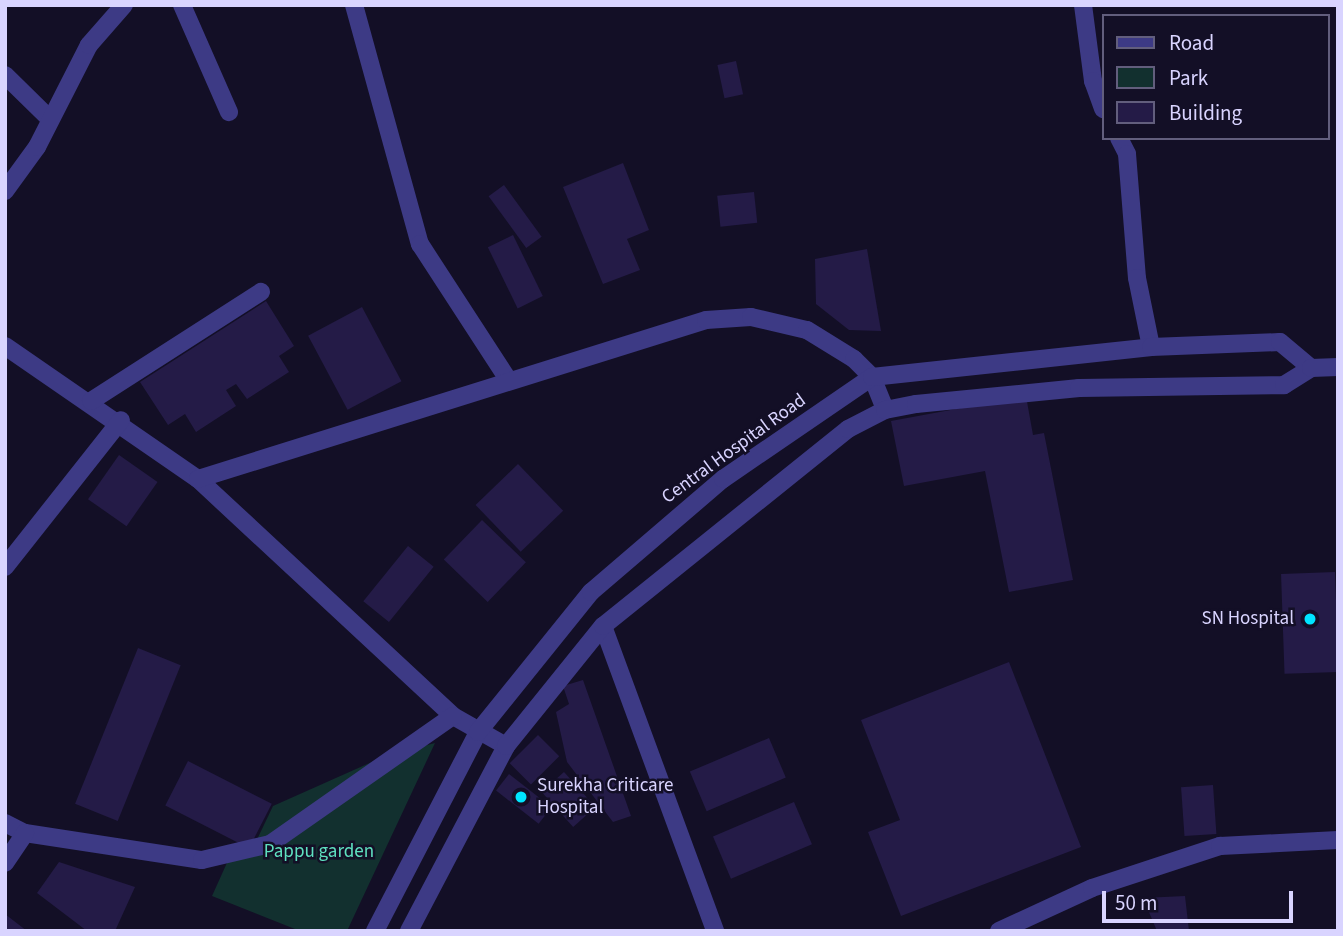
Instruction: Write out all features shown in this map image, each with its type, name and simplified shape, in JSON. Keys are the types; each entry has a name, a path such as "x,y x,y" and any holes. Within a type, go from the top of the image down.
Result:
{"street":[{"path":"5,191 50,119 89,45 124,5"},
{"path":"182,5 229,112"},
{"path":"354,5 420,244 509,381"},
{"path":"1083,5 1093,81 1102,106"},
{"path":"5,75 50,119"},
{"path":"1120,140 1127,154 1137,278 1151,347"},
{"path":"91,401 261,292"},
{"path":"198,478 706,320 751,317 807,330 872,377 885,410"},
{"name":"Central Hospital Road","path":"375,931 478,732 591,592 640,546 723,479 872,377 1151,347 1280,342 1311,368"},
{"path":"5,346 121,421 198,478 453,716 506,746"},
{"path":"409,931 506,746 603,626 848,429 885,410 1079,388 1284,385 1311,368 1338,367"},
{"path":"5,567 121,421"},
{"path":"603,626 715,931"},
{"path":"5,823 25,833 202,860 270,844 453,716"},
{"path":"5,863 25,833"},
{"path":"999,931 1091,888 1220,846 1338,840"}],"green space":[{"name":"Pappu garden","path":"435,743 347,931 300,931 212,896 235,845 251,852 273,806 383,757"}],"building":[{"path":"736,61 743,94 724,98 717,65"},
{"path":"623,163 649,230 627,239 640,270 603,284 563,187"},
{"path":"504,185 542,237 526,248 489,196"},
{"path":"754,192 757,223 720,227 717,196"},
{"path":"513,235 543,296 518,308 488,247"},
{"path":"867,249 881,331 849,330 816,304 815,259"},
{"path":"266,301 294,346 279,356 289,372 247,399 236,384 226,390 236,406 196,432 185,414 168,425 140,382"},
{"path":"362,307 401,381 348,410 308,336"},
{"path":"1026,396 1033,435 1044,433 1073,580 1009,592 985,471 904,486 891,421"},
{"path":"119,455 158,482 127,526 88,499"},
{"path":"518,464 563,511 521,552 476,505"},
{"path":"482,520 526,562 488,602 444,560"},
{"path":"408,546 434,567 389,622 363,601"},
{"path":"1335,572 1338,672 1285,674 1281,574"},
{"path":"138,648 181,665 118,821 75,804"},
{"path":"1009,662 1081,847 901,916 868,832 900,820 861,720"},
{"path":"583,680 631,816 613,822 567,762 556,712 569,704 563,686"},
{"path":"538,735 559,756 531,784 510,763"},
{"path":"769,738 786,778 707,811 690,772"},
{"path":"188,761 272,804 249,848 165,806"},
{"path":"564,772 595,807 573,827 542,792"},
{"path":"509,774 552,807 539,824 496,791"},
{"path":"1213,785 1216,834 1184,836 1181,787"},
{"path":"794,802 812,844 731,879 713,836"},
{"path":"59,862 135,887 115,931 87,931 37,893"},
{"path":"1185,896 1189,931 1157,931 1143,898"},
{"path":"5,914 27,931 5,931"}],"place":[{"name":"SN Hospital","path":"1310,619"},
{"name":"Surekha Criticare Hospital","path":"521,797"}]}
